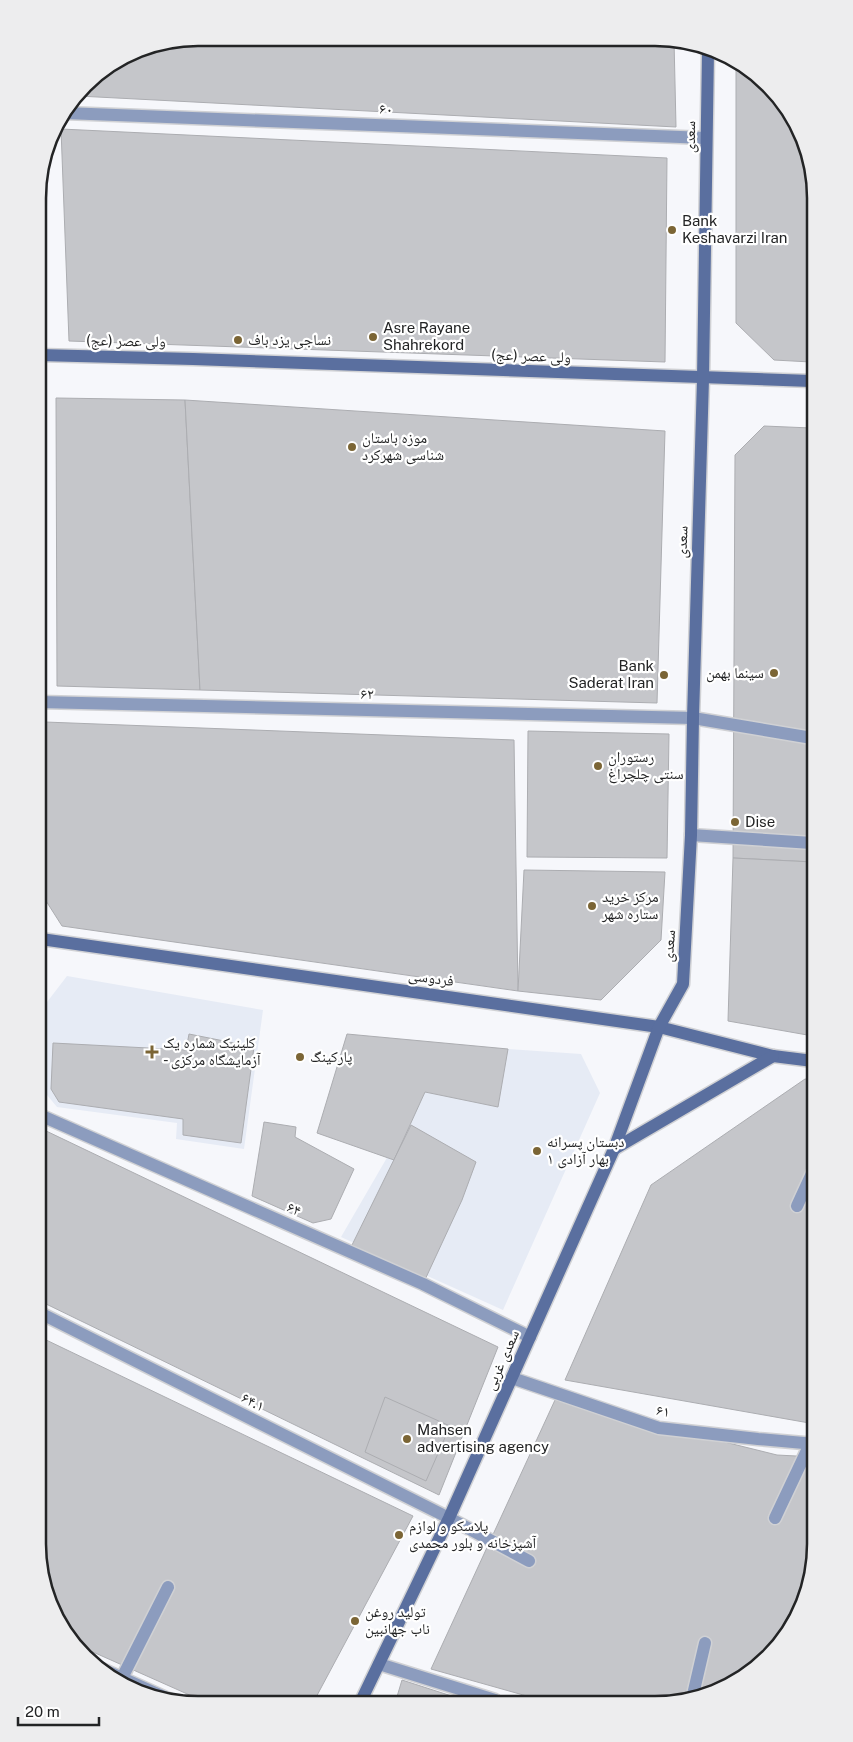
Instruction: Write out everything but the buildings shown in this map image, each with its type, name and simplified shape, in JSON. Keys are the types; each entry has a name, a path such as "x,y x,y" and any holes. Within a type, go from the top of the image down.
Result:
{"main road":[{"name":"سعدی","path":"659,1027 683,984 691,835 703,379 708,56"},
{"name":"ولی عصر (عج)","path":"47,355 194,359 703,379 807,381"},
{"name":"فردوسی","path":"46,940 659,1027 774,1056 806,1060"},
{"name":"سعدی غربی","path":"363,1696 449,1518 614,1149 659,1027"},
{"path":"614,1149 774,1056"}],"street":[{"name":"۶۰","path":"73,113 706,138"},
{"name":"۶۲","path":"47,702 693,718 807,737"},
{"path":"691,835 807,843"},
{"name":"۶۴","path":"46,1118 422,1284 530,1337"},
{"path":"798,1206 806,1187"},
{"name":"۶۴.۱","path":"46,1316 449,1518 529,1561"},
{"name":"۶۱","path":"512,1378 659,1428 758,1440 806,1444"},
{"path":"775,1518 806,1456"},
{"path":"123,1676 168,1586"},
{"path":"694,1691 704,1643"},
{"path":"379,1664 482,1696"}],"shaded area":[{"name":"کلینیک شماره یک - آزمایشگاه مرکزی","path":"67,976 263,1010 244,1149 176,1139 177,1123 57,1107 47,1095 46,1003"},
{"path":"508,1049 581,1054 600,1093 503,1310 341,1237 425,1092 498,1107"}],"place":[{"name":"Bank Keshavarzi Iran","path":"672,230"},
{"name":"Asre Rayane Shahrekord","path":"373,337"},
{"name":"نساجی یزد باف","path":"238,340"},
{"name":"موزه باستان شناسی شهرکرد","path":"352,447"},
{"name":"سینما بهمن","path":"774,673"},
{"name":"Bank Saderat Iran","path":"664,675"},
{"name":"رستوران سنتی چلچراغ","path":"598,766"},
{"name":"Dise","path":"735,822"},
{"name":"مرکز خرید ستاره شهر","path":"592,906"},
{"name":"کلینیک شماره یک - آزمایشگاه مرکزی","path":"152,1052"},
{"name":"پارکینگ","path":"300,1057"},
{"name":"دبستان پسرانه بهار آزادی ۱","path":"537,1151"},
{"name":"Mahsen advertising agency","path":"407,1439"},
{"name":"پلاسکو و لوازم آشپزخانه و بلور محمدی","path":"399,1535"},
{"name":"تولید روغن ناب جهانبین","path":"355,1621"}]}
